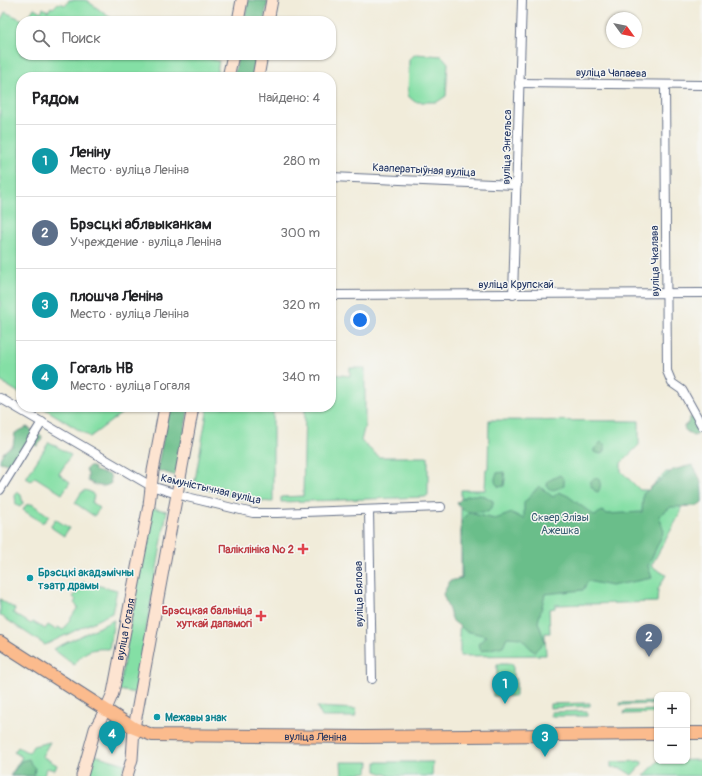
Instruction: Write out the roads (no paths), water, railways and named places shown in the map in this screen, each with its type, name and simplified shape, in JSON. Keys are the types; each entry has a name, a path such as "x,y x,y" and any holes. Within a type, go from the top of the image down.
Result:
{"main road":[{"path":"239,16 242,0"},
{"path":"269,16 272,0"},
{"path":"229,72 231,60"},
{"path":"259,72 261,60"},
{"name":"вуліца Гогаля","path":"82,776 95,729 113,693 149,505 164,412"},
{"path":"127,776 132,759 134,728 192,412"},
{"name":"вуліца Леніна","path":"0,642 134,728 148,734 232,736 498,736 654,734"},
{"path":"690,733 702,733"}],"street":[{"name":"вуліца Энгельса","path":"514,295 522,0"},
{"name":"вуліца Чапаева","path":"519,83 702,85"},
{"name":"вуліца Чкалава","path":"665,85 667,371 672,383 682,390 702,426"},
{"name":"Кааператыўная вуліца","path":"336,177 517,185"},
{"name":"вуліца Крупскай","path":"336,295 702,293"},
{"name":"Камуністычная вуліца","path":"0,398 16,407"},
{"name":"Камуністычная вуліца","path":"24,412 151,486 176,494 253,513 441,507"},
{"path":"0,490 42,422"},
{"name":"вуліца Бялова","path":"369,510 372,679"}],"place":[{"name":"Паліклініка № 2","path":"303,549"},
{"name":"Брэсцкі акадэмічны тэатр драмы","path":"30,578"},
{"name":"Брэсцкая бальніца хуткай дапамогі","path":"261,616"},
{"name":"Брэсцкі аблвыканкам","path":"649,657"},
{"name":"Леніну","path":"505,704"},
{"name":"Межавы знак","path":"157,717"},
{"name":"Гогаль НВ","path":"112,754"},
{"name":"плошча Леніна","path":"545,757"}],"park label":[{"name":"Сквер Элізы Ажешка","path":"560,523"}]}
